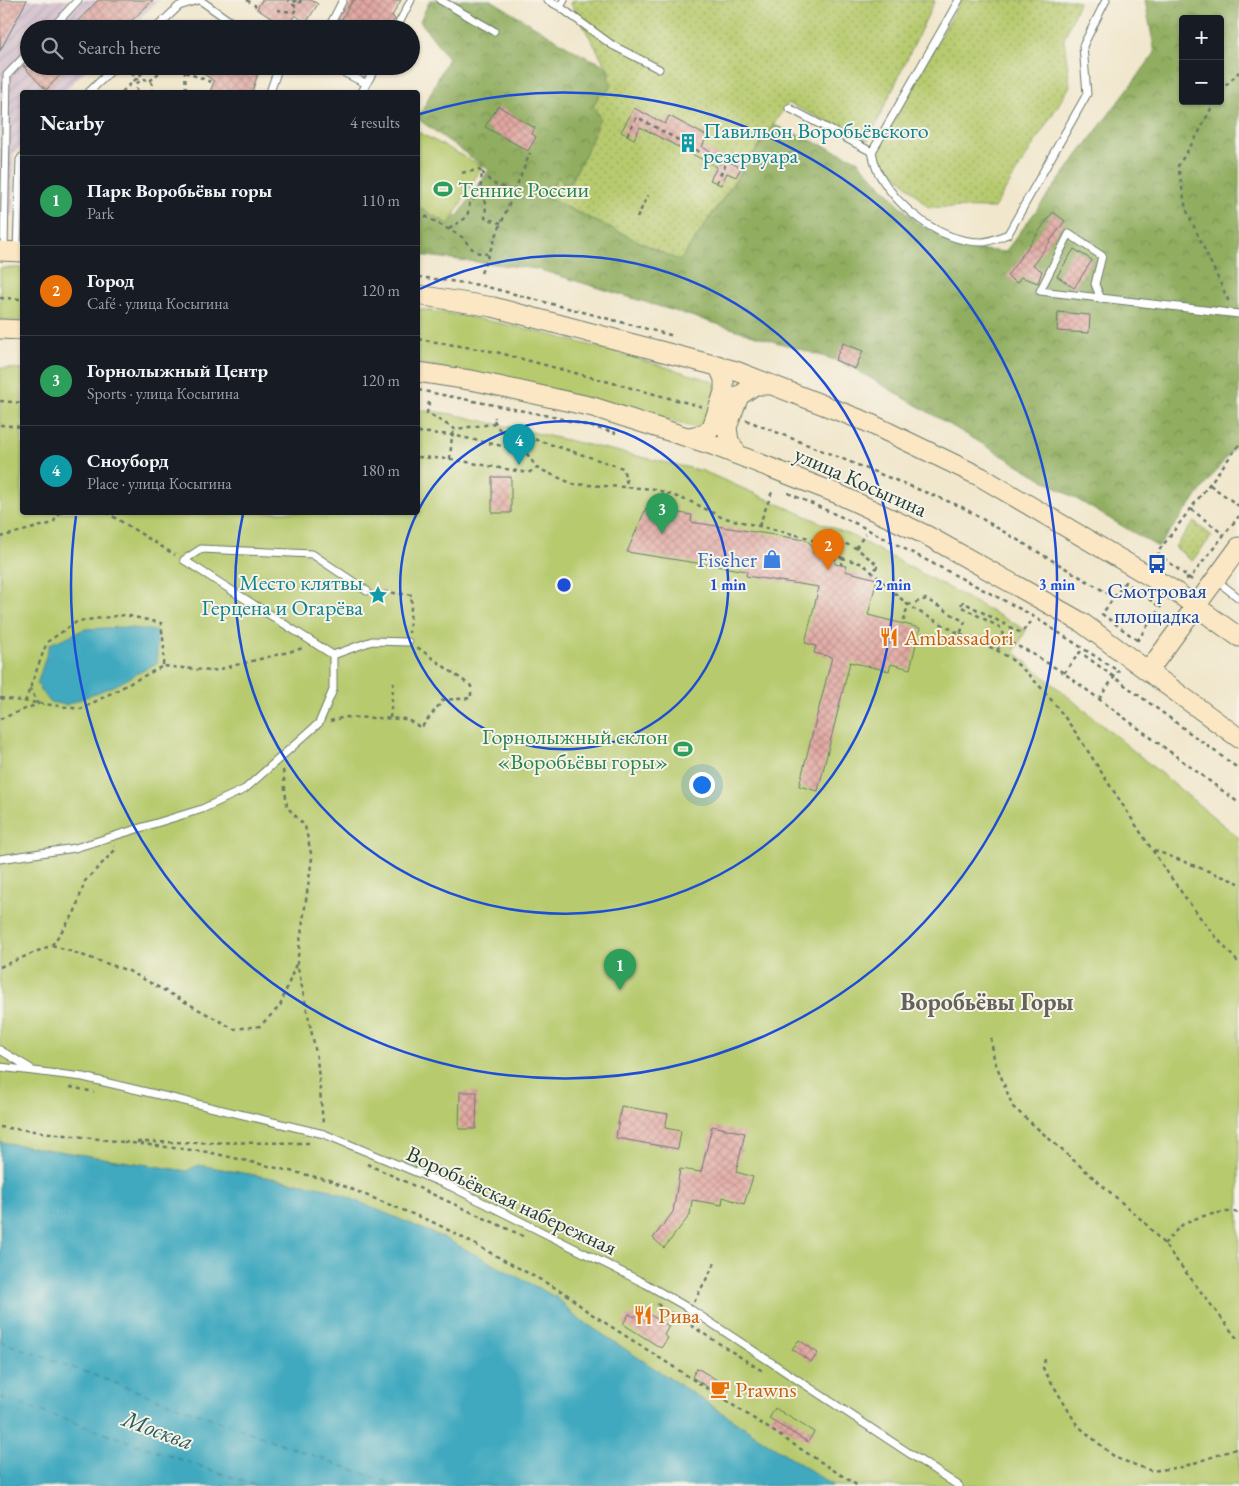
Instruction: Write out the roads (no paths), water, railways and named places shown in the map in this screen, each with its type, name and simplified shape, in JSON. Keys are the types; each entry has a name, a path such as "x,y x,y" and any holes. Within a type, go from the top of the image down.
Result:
{"main road":[{"path":"420,295 493,307 718,366 867,422 981,477 1196,605 1239,638"},
{"path":"0,329 20,330"},
{"path":"718,366 724,379 725,413 729,441 738,455"},
{"name":"улица Косыгина","path":"420,372 476,381 593,407 688,437 838,494 926,535 1081,622 1149,670 1239,738"},
{"path":"688,437 705,434 739,396 755,385 772,385"},
{"path":"1149,670 1239,548"}],"lane":[{"path":"59,20 78,0"},
{"path":"164,20 179,6 199,0 228,20"},
{"path":"333,20 343,0"},
{"path":"401,20 411,0"},
{"path":"440,0 494,31"},
{"path":"547,0 560,7 612,45 659,70"},
{"path":"560,7 564,0"},
{"path":"959,0 872,152 878,173 894,195 928,227 958,239 984,242 1008,234 1087,94 1083,46 1103,1"},
{"path":"11,252 3,126 7,75 20,61"},
{"path":"91,90 107,75"},
{"path":"271,90 276,75"},
{"path":"349,75 367,84"},
{"path":"363,90 372,75"},
{"path":"790,108 872,152"},
{"path":"11,252 20,206"},
{"path":"1101,299 1095,284 1102,256 1069,234 1040,291 1101,299 1237,314"},
{"path":"333,655 184,560 201,549 312,554 367,591"},
{"path":"1215,579 1239,598"},
{"path":"333,655 372,641 408,642"},
{"path":"0,859 75,848 202,809 245,789 319,723 333,690 333,655"},
{"path":"0,1050 33,1070"},
{"name":"Воробьёвская набережная","path":"0,1067 83,1077 324,1134 452,1187 646,1284 690,1309 959,1486"}],"water":[{"path":"123,627 157,631 157,663 116,685 66,705 50,702 37,684 50,644 85,629"},
{"name":"Москва","path":"0,1142 186,1171 199,1165 326,1188 444,1238 559,1299 573,1315 834,1486 0,1486"}],"place":[{"name":"Павильон Воробьёвского резервуара","path":"688,143"},
{"name":"Теннис России","path":"443,189"},
{"name":"Сноуборд","path":"519,465"},
{"name":"Горнолыжный Центр","path":"662,534"},
{"name":"Fischer","path":"772,559"},
{"name":"Смотровая площадка","path":"1157,564"},
{"name":"Город","path":"828,570"},
{"name":"Место клятвы Герцена и Огарёва","path":"378,595"},
{"name":"Ambassadori","path":"889,637"},
{"name":"Горнолыжный склон «Воробьёвы горы»","path":"683,749"},
{"name":"Парк Воробьёвы горы","path":"620,990"},
{"name":"Рива","path":"643,1315"},
{"name":"Prawns","path":"720,1389"}],"district":[{"name":"Воробьёвы Горы","path":"987,1002"}]}
